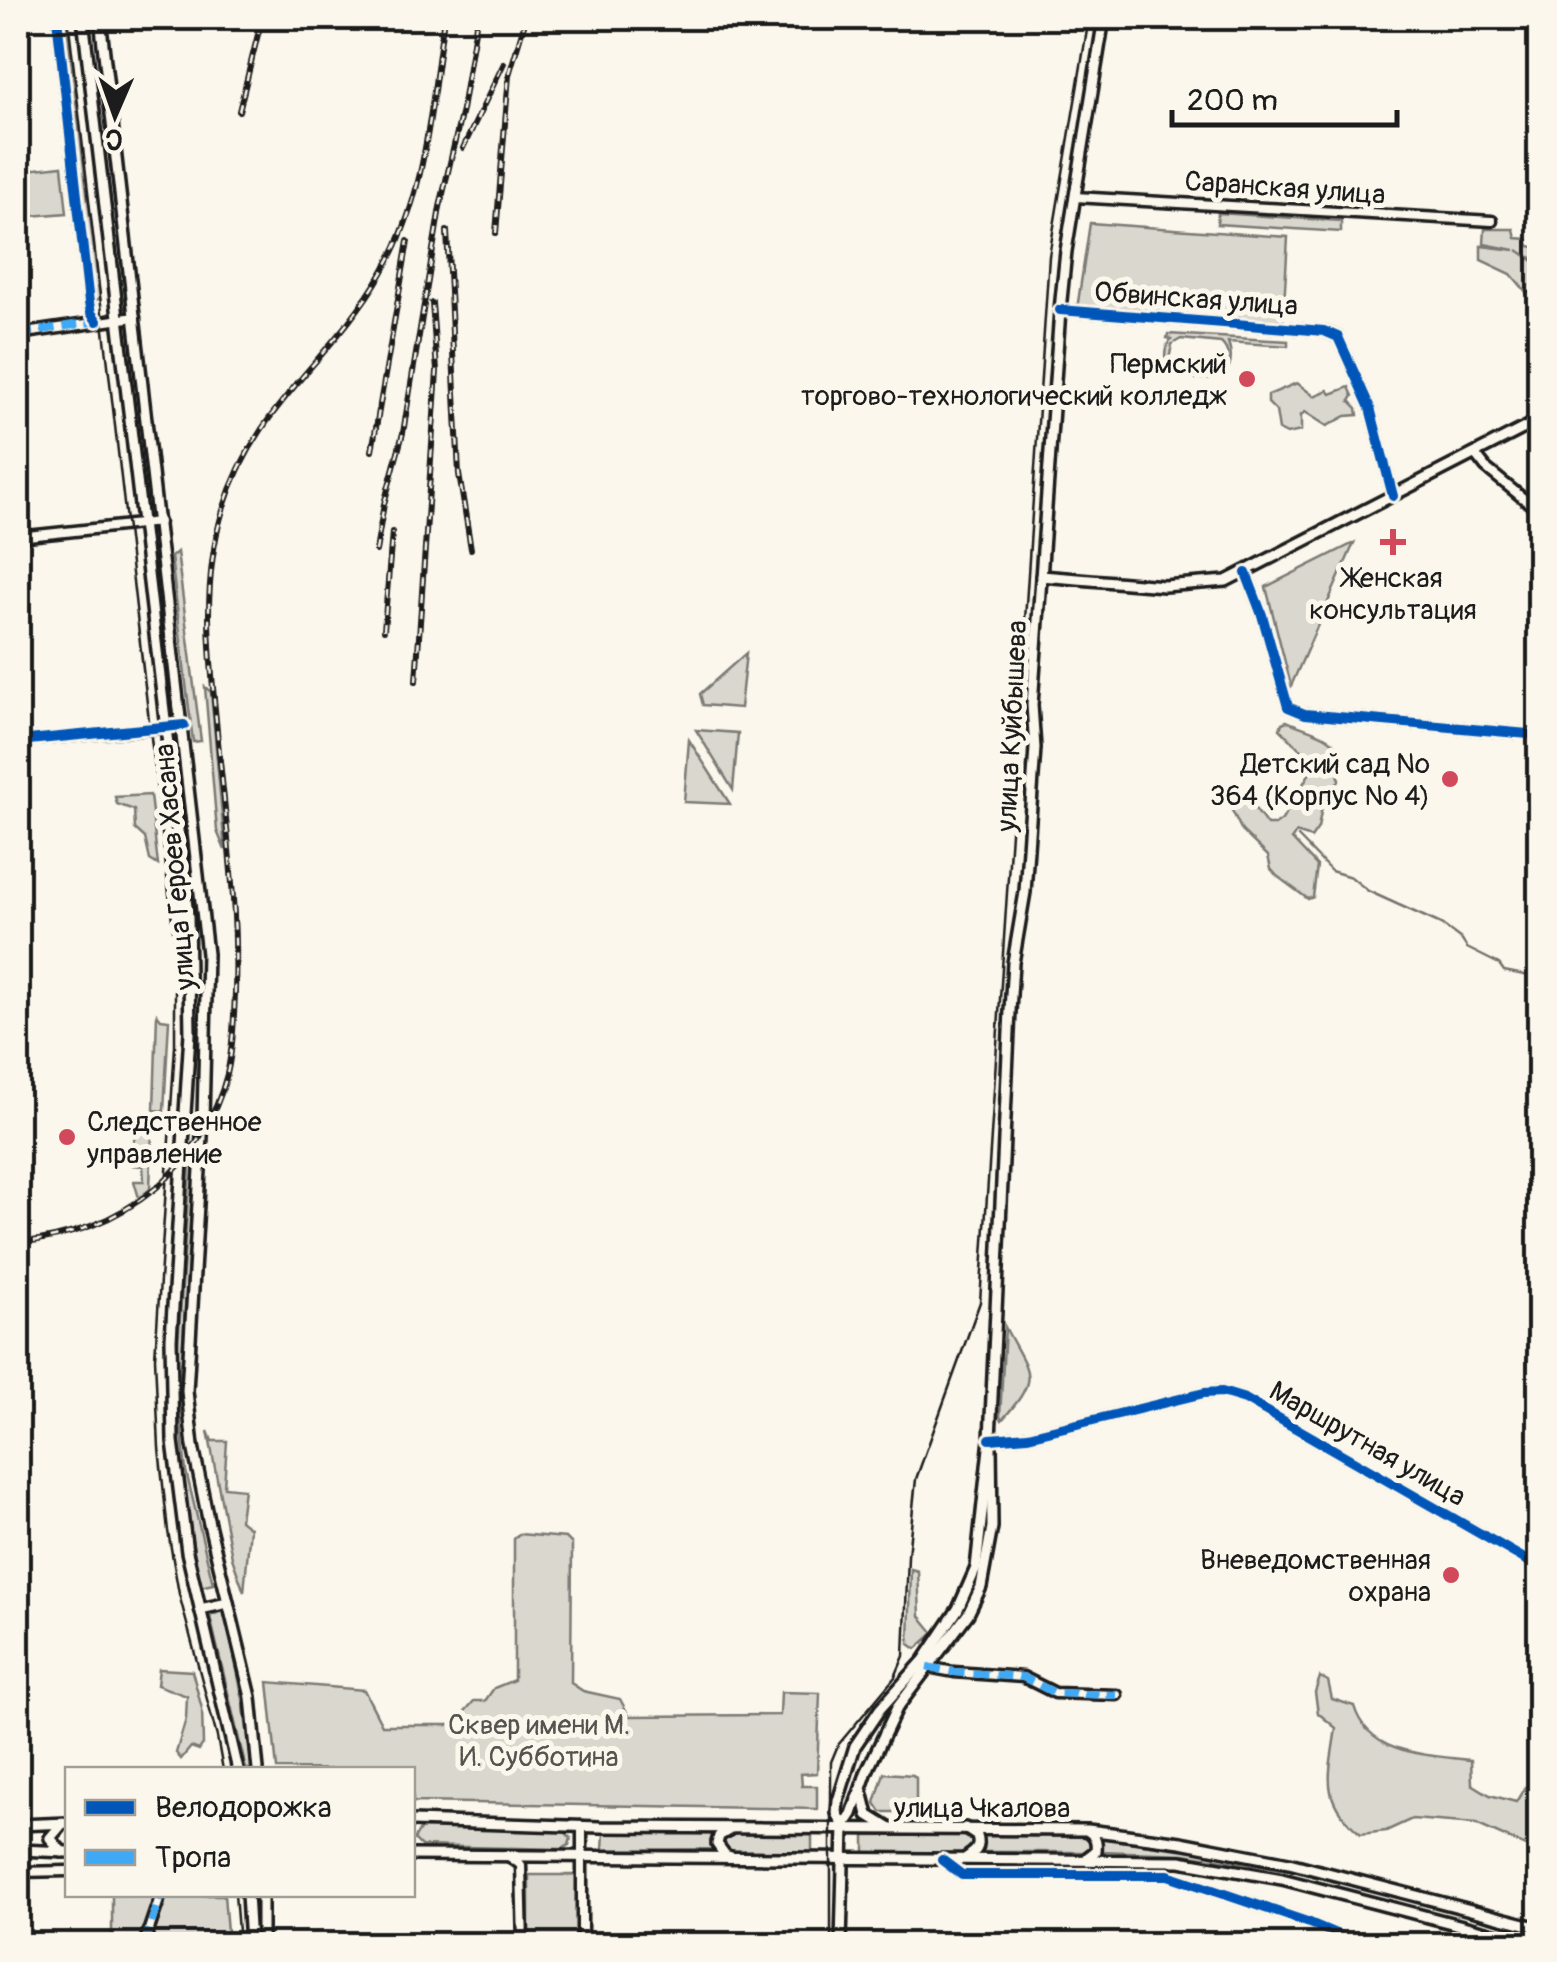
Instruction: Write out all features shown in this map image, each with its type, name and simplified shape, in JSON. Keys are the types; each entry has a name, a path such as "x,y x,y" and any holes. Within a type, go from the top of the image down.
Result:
{"main road":[{"name":"улица Героев Хасана","path":"83,18 188,916 191,992 171,1339 173,1441 187,1552 238,1767"},
{"name":"улица Героев Хасана","path":"100,18 204,916 208,991 187,1392 193,1446 251,1697 258,1767"},
{"name":"улица Куйбышева","path":"844,1828 837,1812 838,1801 855,1746 880,1708 924,1660 971,1584 983,1527 994,1286 1003,1197 1006,1057 1013,963 1025,892 1035,748 1032,704 1060,310 1104,18"},
{"path":"1042,576 1184,586 1226,581 1540,420"},
{"name":"улица Куйбышева","path":"841,1944 844,1828 897,1708 968,1614 987,1570 994,1455 990,1439"},
{"path":"200,1609 228,1603"},
{"path":"862,1784 866,1812 891,1828"},
{"name":"улица Чкалова","path":"415,1820 582,1826 1088,1830 1269,1858 1540,1928"},
{"path":"415,1827 428,1821"},
{"path":"18,1825 64,1823"},
{"path":"64,1823 50,1838 65,1852"},
{"path":"736,1827 723,1832 718,1844 724,1855 740,1860"},
{"path":"963,1860 977,1851 980,1843 978,1836 964,1828"},
{"path":"1085,1858 1096,1851 1097,1845 1088,1830"},
{"path":"415,1849 424,1854"},
{"path":"18,1850 65,1852"},
{"name":"улица Чкалова","path":"415,1855 740,1860 1085,1858 1180,1862 1282,1879 1532,1944"},
{"path":"247,1897 250,1944"},
{"path":"262,1897 262,1944"}],"street":[{"path":"57,18 89,303 93,318 98,320"},
{"name":"Саранская улица","path":"1074,197 1492,221"},
{"name":"Обвинская улица","path":"1060,310 1324,330 1338,337 1375,424 1393,496"},
{"path":"18,334 135,317"},
{"path":"1475,454 1486,468 1540,512"},
{"path":"18,537 159,522"},
{"path":"1246,573 1262,614 1288,707 1305,714 1540,735"},
{"path":"18,741 184,726"},
{"name":"Маршрутная улица","path":"990,1439 1028,1436 1204,1392 1222,1392 1246,1399 1540,1568"},
{"path":"927,1667 1024,1676 1055,1693 1117,1695"},
{"path":"582,1826 582,1944"},
{"path":"506,1855 522,1865 523,1944"},
{"path":"942,1860 956,1874 1168,1876 1310,1924 1341,1936 1349,1944"},
{"path":"1168,1876 1180,1862"},
{"path":"18,1872 65,1871"},
{"path":"144,1944 160,1897"}],"green space":[{"path":"61,18 66,18 100,299 94,300"},
{"path":"62,166 67,213 18,217 18,171"},
{"path":"1218,213 1341,221 1341,232 1217,224"},
{"path":"1090,223 1288,237 1283,323 1077,309"},
{"path":"1485,229 1514,229 1516,238 1527,239 1529,246 1539,248 1539,262 1517,250 1539,265 1539,287 1527,293 1511,274 1481,260 1481,246 1515,250 1484,244"},
{"path":"1168,334 1288,341 1288,346 1228,342 1229,366 1224,373 1206,379 1172,373 1165,356 1171,339","holes":["1181,339 1221,343 1228,358 1221,373 1179,371 1169,360 1172,344"]},
{"path":"1297,383 1314,396 1349,387 1353,396 1350,401 1358,415 1346,416 1327,426 1305,412 1301,415 1301,431 1287,434 1279,430 1268,395"},
{"path":"1354,543 1291,686 1266,587"},
{"path":"177,552 201,741 193,742 171,557"},
{"path":"746,653 740,708 703,705 700,694"},
{"path":"205,687 211,692 225,850 217,831"},
{"path":"1287,721 1327,738 1340,757 1339,781 1322,807 1318,828 1311,838 1296,833 1292,839 1317,866 1313,897 1308,899 1271,869 1268,856 1242,831 1226,795 1234,788 1242,791 1267,825 1282,820 1315,764 1280,729"},
{"path":"696,730 738,733 733,790"},
{"path":"689,740 730,804 684,802"},
{"path":"150,795 158,865 150,860 145,838 135,829 134,810 117,804 115,797"},
{"path":"157,1014 169,1020 164,1111 154,1110"},
{"path":"143,1125 149,1125 152,1131 150,1189 139,1198 134,1181 144,1181 143,1166 133,1165 133,1148 134,1138"},
{"path":"195,1148 179,1405 186,1471 213,1584 200,1587 179,1460 175,1389 191,1152"},
{"path":"1005,1327 1028,1375 1022,1394 1002,1420 1000,1417"},
{"path":"208,1431 212,1441 227,1441 224,1487 244,1489 240,1520 250,1528 244,1592 232,1558"},
{"name":"Сквер имени М. И. Субботина","path":"519,1534 566,1538 572,1544 571,1683 583,1691 620,1699 629,1716 780,1715 781,1692 820,1693 817,1773 801,1774 802,1786 817,1786 817,1809 415,1802 415,1767 277,1767 268,1682 364,1690 382,1725 453,1725 474,1701 485,1701 494,1688 514,1680 514,1539"},
{"path":"911,1569 918,1571 920,1616 934,1633 916,1649 909,1644"},
{"path":"225,1613 243,1699 252,1767 246,1767 210,1616"},
{"path":"159,1669 192,1671 202,1709 203,1744 199,1750 191,1747 181,1759 176,1753 186,1719 187,1696 157,1685"},
{"path":"1320,1677 1328,1681 1332,1699 1354,1706 1361,1722 1386,1743 1419,1754 1471,1760 1472,1784 1490,1795 1516,1802 1525,1787 1539,1795 1539,1861 1530,1848 1476,1824 1412,1819 1386,1831 1361,1834 1338,1810 1330,1787 1336,1728 1318,1713 1315,1692"},
{"path":"884,1773 916,1778 916,1812 881,1812 875,1803"},
{"path":"421,1828 564,1831 571,1838 562,1849 421,1846 415,1837"},
{"path":"604,1832 713,1833 710,1841 714,1849 603,1850"},
{"path":"730,1834 812,1834 812,1852 731,1851 723,1843"},
{"path":"967,1835 973,1843 964,1853 865,1854 865,1836"},
{"path":"983,1835 1088,1837 1093,1848 1087,1852 983,1852"},
{"path":"1100,1838 1207,1853 1287,1870 1184,1854 1100,1851"},
{"path":"529,1875 581,1875 580,1944 529,1944"},
{"path":"112,1897 154,1897 139,1944 112,1944"},
{"path":"165,1897 224,1897 228,1944 149,1944"}],"waterway":[{"path":"1298,837 1331,871 1351,877 1368,891 1441,924 1467,948 1499,964 1504,971 1540,978"}],"tram line":[{"path":"68,18 175,946 175,1046 155,1358 159,1448 179,1594 222,1767"},
{"path":"831,1944 831,1762 838,1745 895,1677 904,1656 916,1479 980,1302 1049,256 1089,18"},
{"path":"235,1897 239,1944"}],"railway":[{"path":"239,111 262,18"},
{"path":"18,1243 91,1226 140,1200 191,1151 222,1090 232,1044 235,958 210,641 210,588 216,536 237,473 254,441 362,304 397,244 425,149 444,18"},
{"path":"376,551 403,433 440,207 477,18"},
{"path":"496,233 509,75 526,18"},
{"path":"463,148 504,63"},
{"path":"447,231 459,474 471,549"},
{"path":"372,451 408,241"},
{"path":"416,681 437,371 432,303"},
{"path":"384,630 392,532"}],"marked path":[{"path":"18,334 97,321"},
{"path":"927,1667 1023,1677 1055,1693 1117,1695"},
{"path":"144,1944 160,1897"}],"cycle path":[{"path":"57,18 89,303 97,321"},
{"path":"1060,310 1324,331 1338,337 1370,408 1393,496"},
{"path":"1246,573 1288,707 1305,714 1540,735"},
{"path":"18,741 184,725"},
{"path":"990,1439 1028,1436 1204,1393 1222,1392 1245,1399 1540,1568"},
{"path":"942,1860 962,1875 1168,1875 1310,1923 1341,1936 1349,1944"}],"place":[{"name":"Пермский торгово-технологический колледж","path":"1247,379"},
{"name":"Женская консультация","path":"1393,542"},
{"name":"Детский сад № 364 (Корпус № 4)","path":"1450,779"},
{"name":"Следственное управление","path":"67,1137"},
{"name":"Вневедомственная охрана","path":"1451,1575"}]}
